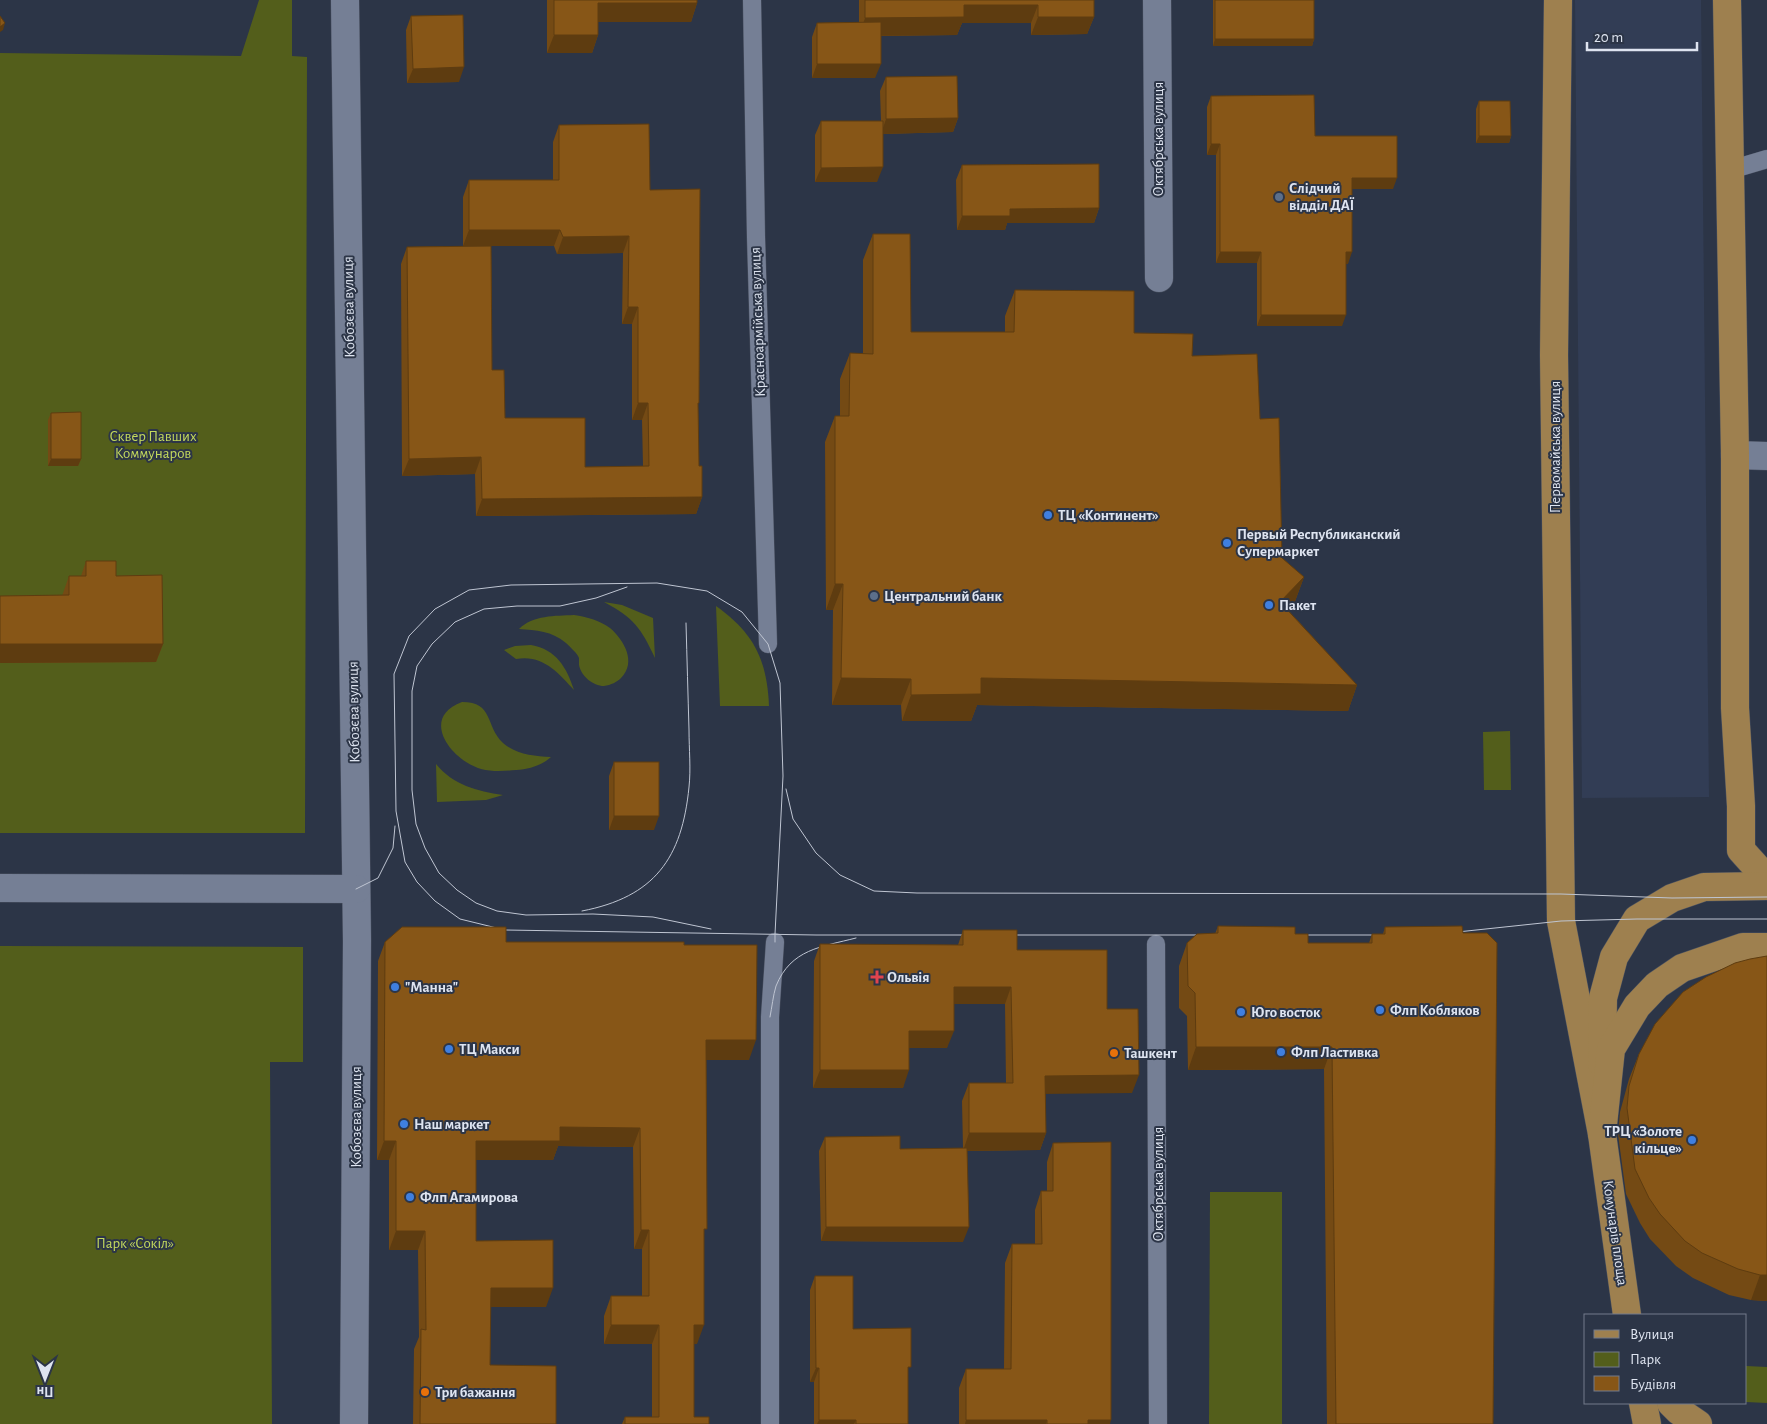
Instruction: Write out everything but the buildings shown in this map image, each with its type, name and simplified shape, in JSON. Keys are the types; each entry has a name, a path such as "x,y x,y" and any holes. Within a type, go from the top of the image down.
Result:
{"main road":[{"name":"Первомайська вулиця","path":"1558,0 1554,362 1561,921 1602,1134"},
{"path":"1727,0 1735,455 1735,708 1741,806 1741,850 1767,879"},
{"path":"1602,1134 1603,998 1614,957 1637,919 1672,898 1704,887 1767,886"},
{"name":"Комунарів площа","path":"1627,1314 1602,1134 1611,1049 1637,1006 1657,985 1682,968 1743,947 1767,947"},
{"path":"1643,1404 1647,1424"},
{"path":"1672,1404 1698,1424"}],"street":[{"name":"Кобозєва вулиця","path":"345,0 357,941 354,1424"},
{"name":"Октябрська вулиця","path":"1157,0 1159,278"},
{"path":"1735,455 1767,456"},
{"path":"0,888 356,888"}],"lane":[{"name":"Красноармійська вулиця","path":"752,0 756,237 768,644"},
{"path":"1730,170 1767,159"},
{"path":"770,1424 770,1017 775,942"},
{"name":"Октябрська вулиця","path":"1156,944 1158,1424"}],"shaded area":[{"path":"1575,0 1701,0 1709,797 1582,798"}],"green space":[{"name":"Сквер Павших Коммунаров","path":"259,0 292,0 292,56 307,57 305,833 0,833 0,53 241,56"},
{"path":"604,602 622,605 653,618 655,658 641,631 623,613"},
{"path":"716,606 740,627 756,649 765,675 769,706 720,706"},
{"path":"574,615 602,623 615,633 624,645 627,652 628,665 626,672 618,681 604,686 592,682 582,673 577,654 561,639 544,632 519,629 525,624 538,619"},
{"path":"531,645 540,647 554,655 568,674 574,690 562,677 542,662 534,659 516,659 504,650 515,646"},
{"path":"462,702 472,703 484,710 497,736 508,747 526,754 551,757 535,766 516,770 490,771 470,764 450,748 441,728 443,718 449,709"},
{"path":"1510,731 1511,790 1484,790 1483,732"},
{"path":"436,764 450,777 466,786 503,795 486,800 437,802"},
{"name":"Парк «Сокіл»","path":"0,946 303,947 303,1062 270,1062 272,1424 0,1424"},
{"path":"1210,1192 1282,1192 1282,1424 1209,1424"},
{"path":"1747,1366 1767,1367 1767,1403 1747,1402"}],"tram line":[{"path":"775,942 775,934 783,776 780,683 768,644 742,612 707,591 657,583 511,585 469,590 435,609 409,636 394,674 396,811 405,862 417,882 435,901 460,919 505,930 816,935 976,935"},
{"path":"627,587 596,598 560,606 517,606 484,609 455,622 432,644 417,666 412,691 412,790 416,824 425,848 439,873 457,890 476,903 497,911 526,915 593,914 653,917 711,929"},
{"path":"582,911 607,905 629,896 646,884 660,870 671,854 680,834 690,773 686,623"},
{"path":"786,789 793,819 816,853 840,875 874,891 917,893 1561,894 1672,898 1767,897"},
{"path":"356,889 378,878 393,848 395,826"},
{"path":"1448,933 1561,921 1767,919"},
{"path":"1003,935 1211,935"},
{"path":"1296,935 1386,935"},
{"path":"770,1017 776,986 790,964 819,947 856,938"}],"place":[{"name":"Слідчий відділ ДАЇ","path":"1279,197"},
{"name":"ТЦ «Континент»","path":"1048,515"},
{"name":"Первый Республиканский Супермаркет","path":"1227,543"},
{"name":"Центральний банк","path":"874,596"},
{"name":"Пакет","path":"1269,605"},
{"name":"Ольвія","path":"877,977"},
{"name":"\"Манна\"","path":"395,987"},
{"name":"Флп Кобляков","path":"1380,1010"},
{"name":"Юго восток","path":"1241,1012"},
{"name":"ТЦ Макси","path":"449,1049"},
{"name":"Флп Ластивка","path":"1281,1052"},
{"name":"Ташкент","path":"1114,1053"},
{"name":"Наш маркет","path":"404,1124"},
{"name":"ТРЦ «Золоте кільце»","path":"1692,1140"},
{"name":"Флп Агамирова","path":"410,1197"},
{"name":"Три бажання","path":"425,1392"}]}
